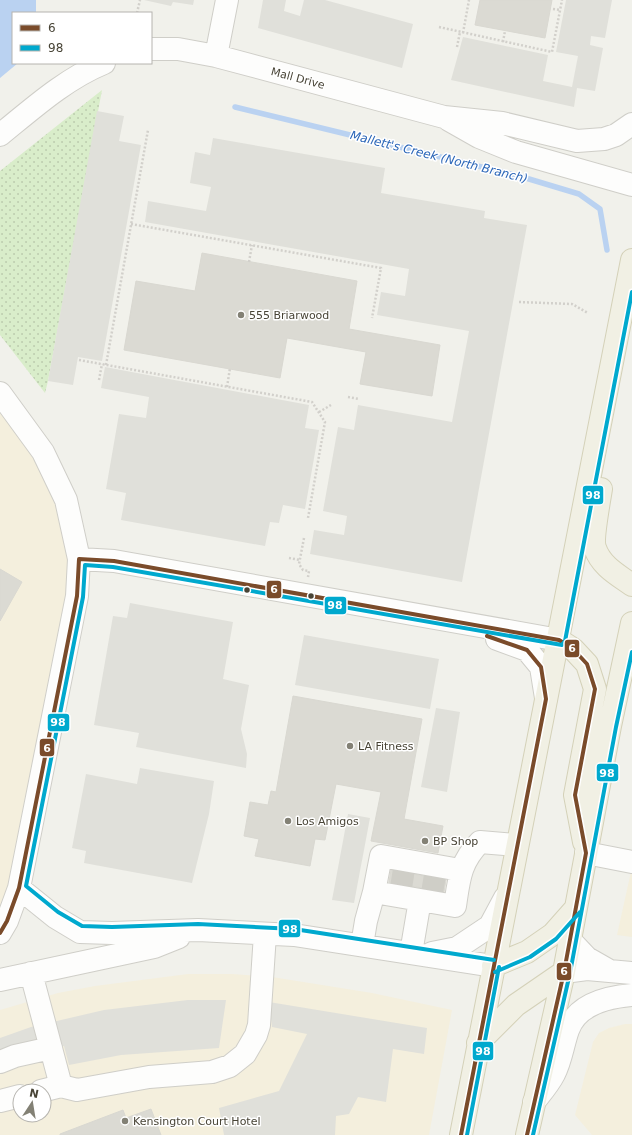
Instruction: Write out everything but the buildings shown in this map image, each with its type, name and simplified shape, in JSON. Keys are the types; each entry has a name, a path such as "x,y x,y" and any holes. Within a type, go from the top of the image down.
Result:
{"main road":[{"path":"461,1135 493,966 559,640 608,381 628,295 632,260"},
{"path":"608,381 607,448 601,486 595,547 603,562 612,571 632,585"},
{"path":"527,1135 564,972 632,623"},
{"path":"559,640 573,649 587,664 595,689 575,795 586,853"},
{"path":"493,966 527,952 553,934 576,908"},
{"path":"478,1043 516,1005 564,972"}],"street":[{"path":"216,56 227,0"},
{"name":"Mall Drive","path":"152,50 178,49 216,56 444,118 502,123 577,141 604,139 616,135 632,124"},
{"path":"0,135 49,96 92,68 102,64"},
{"name":"Mall Drive","path":"444,118 479,137 516,152 632,185"},
{"path":"0,393 35,440 66,500 79,559 77,596 20,888 7,921 0,933"},
{"path":"79,559 114,561 559,640"},
{"path":"445,620 527,650 540,667 546,699"},
{"path":"362,945 381,856 418,883 455,906 460,870 470,852 480,842 517,845"},
{"path":"586,853 632,862"},
{"path":"374,892 418,883 460,870"},
{"path":"417,954 418,883"},
{"path":"20,888 55,917 80,932 112,933 198,930 294,935 493,966"},
{"path":"417,954 457,948 490,926 508,891"},
{"path":"0,980 154,947 198,930"},
{"path":"52,1088 61,1086 77,1090 149,1077 212,1072 230,1066 245,1054 256,1035 259,1026 265,934"},
{"path":"570,940 587,958 608,970"},
{"path":"564,972 587,969 632,973"},
{"path":"31,973 61,1086"},
{"path":"534,1102 555,1073 569,1028 581,1012 591,1004 632,995"},
{"path":"0,1062 15,1056 51,1048"},
{"path":"0,1101 12,1098"}],"path":[{"path":"137,12 140,0"},
{"path":"457,47 462,33 469,0"},
{"path":"440,27 552,52 562,0"},
{"path":"553,9 560,10"},
{"path":"503,42 505,31"},
{"path":"106,365 148,130"},
{"path":"131,224 381,268 372,318"},
{"path":"249,262 252,245"},
{"path":"519,302 572,304 588,313"},
{"path":"79,360 312,402 325,422 308,518"},
{"path":"99,380 102,364"},
{"path":"227,387 230,368"},
{"path":"348,397 359,399"},
{"path":"319,412 331,405"},
{"path":"304,538 300,560 301,567 309,571"},
{"path":"289,558 300,560"}],"shaded area":[{"path":"144,0 194,0 193,5 173,2 171,6"},
{"path":"263,0 286,0 284,11 300,16 304,0 325,0 413,24 402,68 258,28"},
{"path":"566,0 612,0 605,38 591,36 590,45 603,48 595,91 577,88 574,107 451,80 463,37 548,55 543,81 572,87 578,56 556,52"},
{"path":"97,111 124,116 119,141 141,145 102,361 78,357 73,385 48,381"},
{"path":"213,138 385,168 381,193 485,211 484,218 527,225 462,582 310,554 314,530 344,535 347,516 323,511 338,427 354,430 358,405 452,422 469,331 377,315 381,292 405,296 409,269 145,222 148,201 206,211 211,187 190,183 195,152 210,155"},
{"path":"105,367 309,405 305,428 319,430 305,509 283,505 279,523 270,522 265,546 121,520 126,493 106,489 119,414 146,418 149,397 101,388"},
{"path":"0,393 31,434 79,559 0,933"},
{"path":"130,603 233,622 223,679 249,685 241,729 247,754 246,768 136,747 139,733 94,725 113,616 127,618"},
{"path":"304,635 439,659 430,709 295,685"},
{"path":"436,708 460,712 447,792 421,787"},
{"path":"140,768 214,781 209,814 192,883 84,863 86,851 72,848 86,774 137,784"},
{"path":"348,814 370,818 354,903 332,900"},
{"path":"632,867 632,937 617,935"},
{"path":"188,974 232,974 272,977 372,993 452,1010 429,1135 0,1135 0,1010 58,993 95,986"},
{"path":"188,1000 226,1000 219,1048 121,1055 69,1065 64,1046 0,1066 0,1038 31,1027 104,1010"},
{"path":"269,1002 427,1028 424,1054 393,1049 386,1102 358,1097 349,1114 336,1116 335,1135 224,1135 219,1108 279,1091 307,1034 272,1027"},
{"path":"632,1024 632,1135 592,1135 575,1115 593,1042 599,1033 609,1028"}],"green space":[{"path":"102,90 45,393 0,335 0,171"}],"water":[{"path":"0,0 36,0 36,12 12,12 12,64 17,64 0,78"}],"waterway":[{"name":"Mallett's Creek (North Branch)","path":"235,107 519,176 579,194 600,209 607,250"}],"tunnel":[{"path":"401,888 404,869"},
{"path":"432,893 435,875"}],"transit line":[{"name":"98","path":"494,960 294,929 198,924 112,927 82,926 58,912 26,886 83,597 85,565 113,567 562,645 565,641 632,292"},
{"name":"6","path":"79,559 114,561 559,640 573,649 587,664 595,689 575,795 586,853 564,972 527,1135"},
{"name":"6","path":"0,933 7,921 19,888 77,596 79,559"},
{"name":"6","path":"461,1135 546,699 541,667 527,650 487,636"},
{"name":"98","path":"533,1135 570,973 616,727 632,652"},
{"name":"98","path":"495,972 530,957 556,939 580,912"},
{"name":"98","path":"467,1135 499,967"}],"place":[{"name":"555 Briarwood","path":"241,315"},
{"name":"LA Fitness","path":"350,746"},
{"name":"Los Amigos","path":"288,821"},
{"name":"BP Shop","path":"425,841"},
{"name":"Kensington Court Hotel","path":"125,1121"}]}
